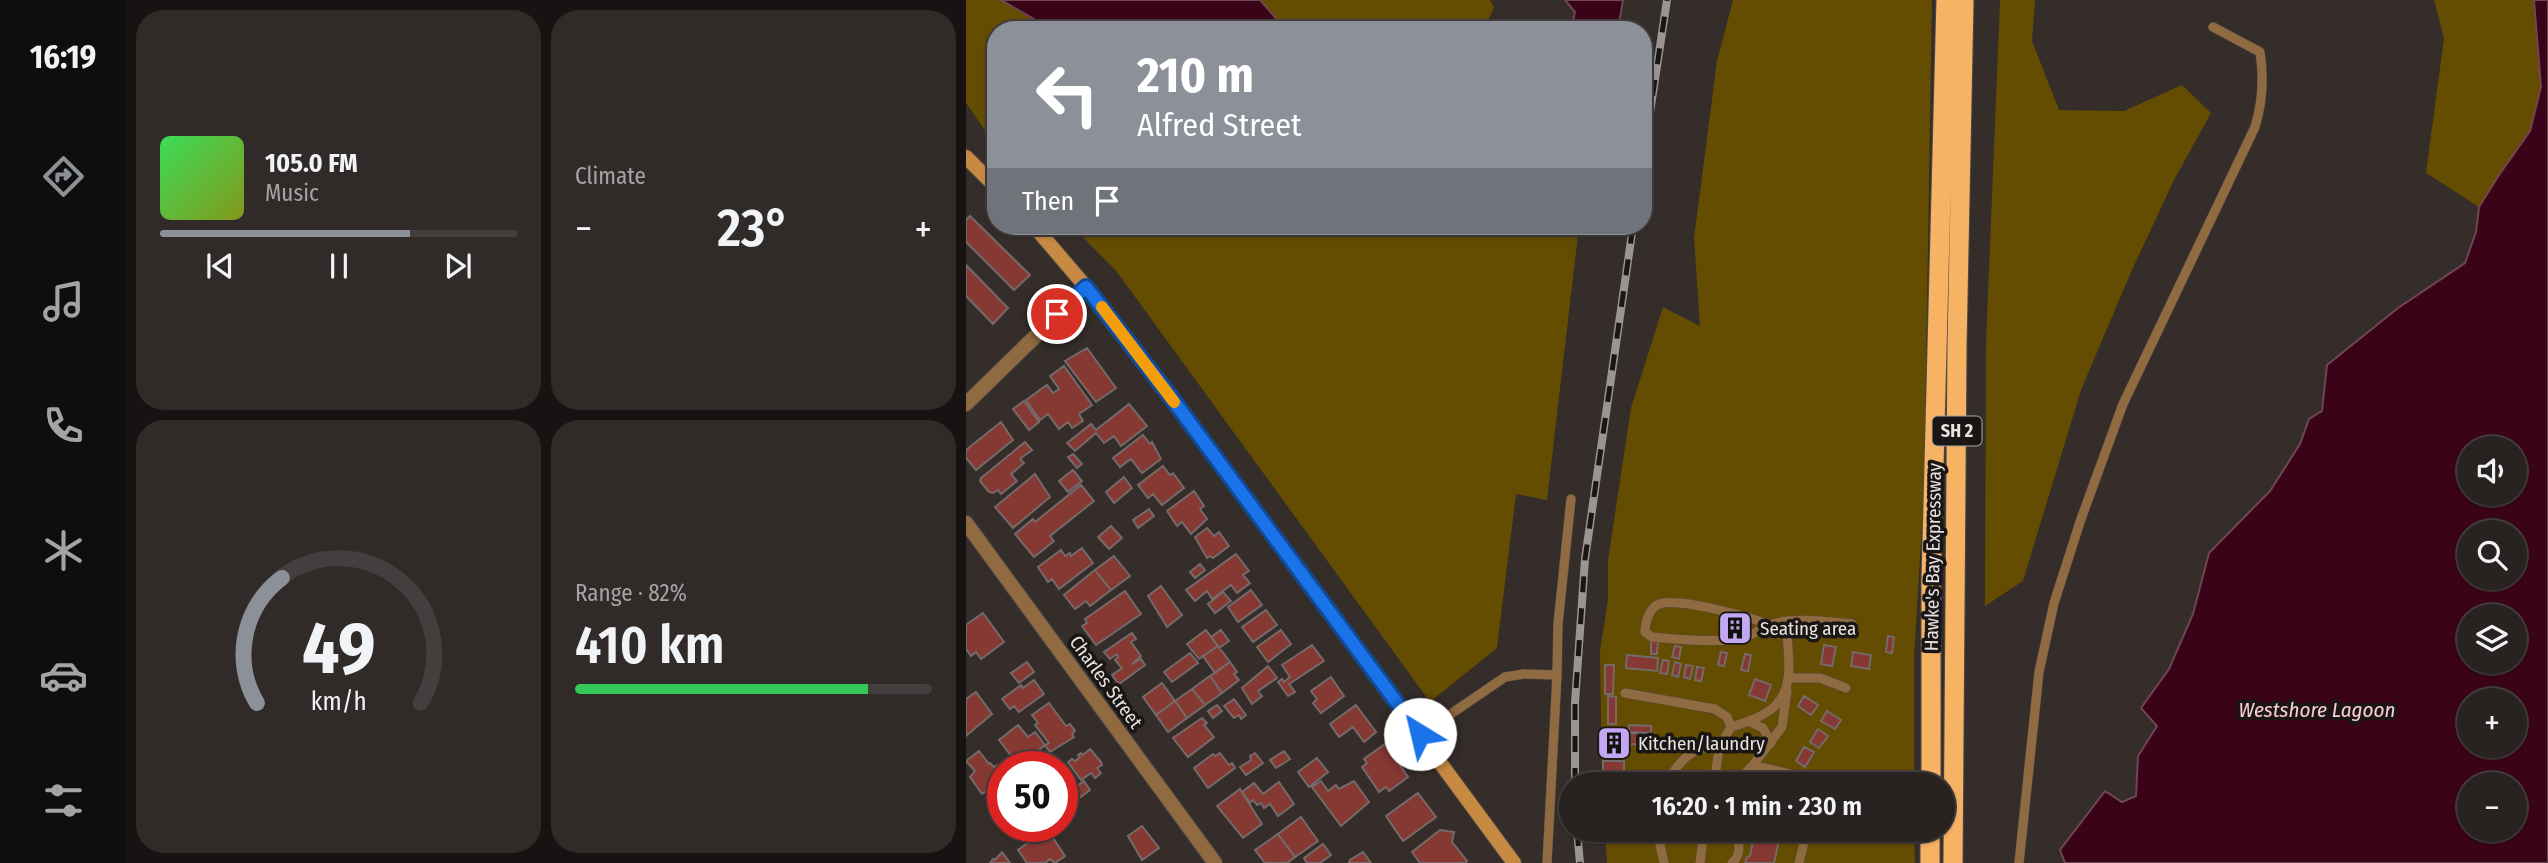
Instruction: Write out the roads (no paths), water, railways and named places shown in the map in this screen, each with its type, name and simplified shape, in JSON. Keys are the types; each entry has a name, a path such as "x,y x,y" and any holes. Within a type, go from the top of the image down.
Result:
{"highway":[{"name":"Hawke's Bay Expressway","path":"1931,772 1931,582 1946,0"},
{"name":"Hawke's Bay Expressway","path":"1953,863 1957,346 1964,0"},
{"path":"1930,842 1930,863"}],"main road":[{"path":"966,157 987,178"},
{"path":"1042,235 1086,287 1170,396 1514,863"}],"street":[{"path":"966,404 1086,287"},
{"name":"Charles Street","path":"966,523 1215,863"}],"lane":[{"path":"2019,863 2039,672 2054,603 2084,507 2123,404 2255,127 2262,102 2260,52 2213,27"},
{"path":"1547,863 1558,624 1571,499"},
{"path":"1770,625 1748,617 1684,604 1661,603 1654,607 1645,625 1646,632 1652,636 1729,640 1750,637 1770,625 1786,622 1811,620 1852,624"},
{"path":"1747,772 1782,727 1790,678 1786,622"},
{"path":"1420,734 1505,677 1557,674"},
{"path":"1790,678 1820,678 1846,688"},
{"path":"1716,772 1719,748 1731,727 1750,722 1768,712 1787,690"},
{"path":"1625,693 1715,709 1727,717 1731,727"},
{"path":"1750,722 1763,728 1772,743"},
{"path":"1672,772 1690,754 1702,747 1719,748"},
{"path":"1754,765 1782,772"},
{"path":"1660,842 1664,863"},
{"path":"1700,863 1703,842"},
{"path":"1732,863 1740,851 1739,842"},
{"path":"1799,863 1804,842"}],"water":[{"path":"1001,0 1260,0 1278,21 1037,21"},
{"path":"1565,0 1623,0 1620,21 1573,21 1575,12"},
{"name":"Westshore Lagoon","path":"2534,0 2548,0 2548,863 2065,863 2060,850 2105,791 2122,802 2136,796 2138,756 2157,726 2141,708 2169,669 2193,614 2209,553 2270,491 2300,444 2309,419 2322,411 2327,365 2398,308 2465,263 2476,232 2479,207 2530,131 2541,87"}],"railway":[{"path":"1652,99 1667,0"},
{"path":"1575,772 1575,703 1585,559 1632,235"},
{"path":"1578,842 1580,863"}],"place":[{"name":"Seating area","path":"1735,628"},
{"name":"Kitchen/laundry","path":"1614,743"}]}
